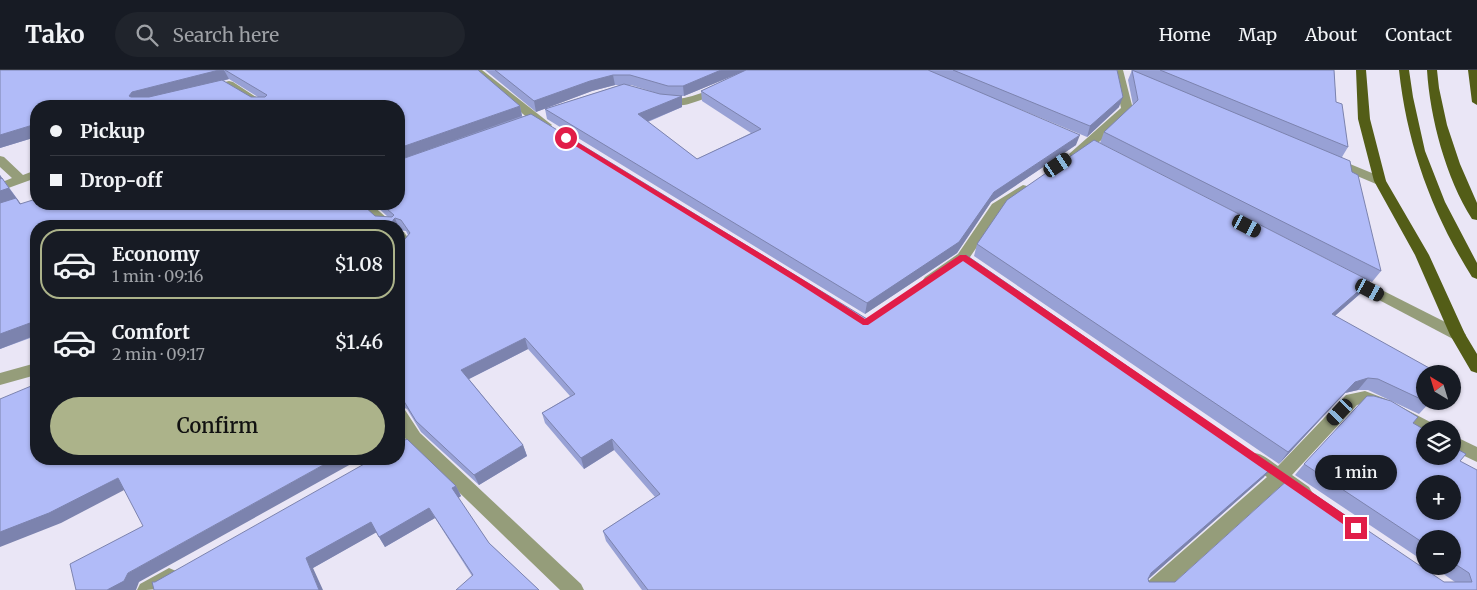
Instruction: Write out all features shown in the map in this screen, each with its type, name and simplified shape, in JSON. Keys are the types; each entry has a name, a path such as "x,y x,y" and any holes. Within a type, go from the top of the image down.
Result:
{"main road":[{"path":"1361,70 1364,119 1380,181 1422,255 1458,335 1477,367"},
{"path":"1404,70 1411,121 1431,185 1477,274"},
{"path":"1432,70 1433,90 1451,154 1477,216"},
{"path":"1473,70 1477,102"}],"street":[{"path":"476,70 534,118 558,133"},
{"path":"652,97 682,102 696,98 758,70"},
{"path":"1118,70 1136,78"},
{"path":"1066,160 1089,145 1127,109 1118,70"},
{"path":"200,91 229,84 254,100"},
{"path":"1326,158 1380,181"},
{"path":"0,160 21,180"},
{"path":"0,187 30,176"},
{"path":"922,285 963,257 997,207 1035,181"},
{"path":"371,210 382,220"},
{"path":"963,257 979,268"},
{"path":"1335,271 1458,335"},
{"path":"0,379 30,371"},
{"path":"1152,590 1280,476 1352,399 1365,397 1416,422"},
{"path":"406,443 574,590"},
{"path":"1461,447 1477,455"},
{"path":"1239,448 1320,504"},
{"path":"147,590 181,570"}],"building":[{"path":"0,70 219,70 132,92 129,96 149,97 222,80 251,97 265,97 267,95 225,70 478,70 520,106 405,146 405,100 30,100 30,126 0,135"},
{"path":"495,70 721,70 683,86 668,86 630,75 613,75 534,101"},
{"path":"746,70 928,70 1080,135 994,192 959,242 867,303 545,109 624,84 660,94 682,96 638,114 697,159 761,129 701,91"},
{"path":"953,70 1117,70 1123,97 1090,126"},
{"path":"1132,70 1350,161 1352,172 1358,175 1381,271 1104,132 1138,100"},
{"path":"1160,70 1334,70 1336,102 1342,104 1348,147"},
{"path":"531,114 867,319 873,317 966,255 1273,467 1151,573 1148,579 1149,582 1175,582 1290,478 1416,563 1416,575 1434,575 1444,582 1472,582 1469,573 1461,568 1461,530 1416,530 1416,538 1304,464 1367,396 1391,401 1418,417 1413,423 1416,425 1416,465 1461,465 1461,462 1477,470 1477,590 648,590 603,531 660,494 612,439 581,458 542,413 575,394 525,338 461,370 523,445 474,475 416,421 405,403 405,239 410,233 405,226 405,220 395,218 393,220 30,220 30,323 0,334 0,203 16,198 20,204 30,201 30,210 368,210 375,216 392,217 394,215 388,210 405,210 405,158"},
{"path":"1094,140 1370,281 1332,314 1424,365 1416,365 1416,397 1378,379 1368,378 1355,382 1288,452 977,244 1007,200"},
{"path":"2,178 9,188 0,191 0,179"},
{"path":"30,386 30,465 323,465 128,573 124,581 107,590 76,590 70,564 143,526 118,478 49,513 0,532 0,399"},
{"path":"407,439 456,486 452,488 489,543 539,590 456,590 473,575 429,508 379,537 371,522 306,558 319,590 154,590 152,582 362,465 405,465 405,440"},
{"path":"1461,451 1466,454 1461,460"}],"route":[{"path":"566,138 799,280 865,323 963,257 1356,528"}]}
